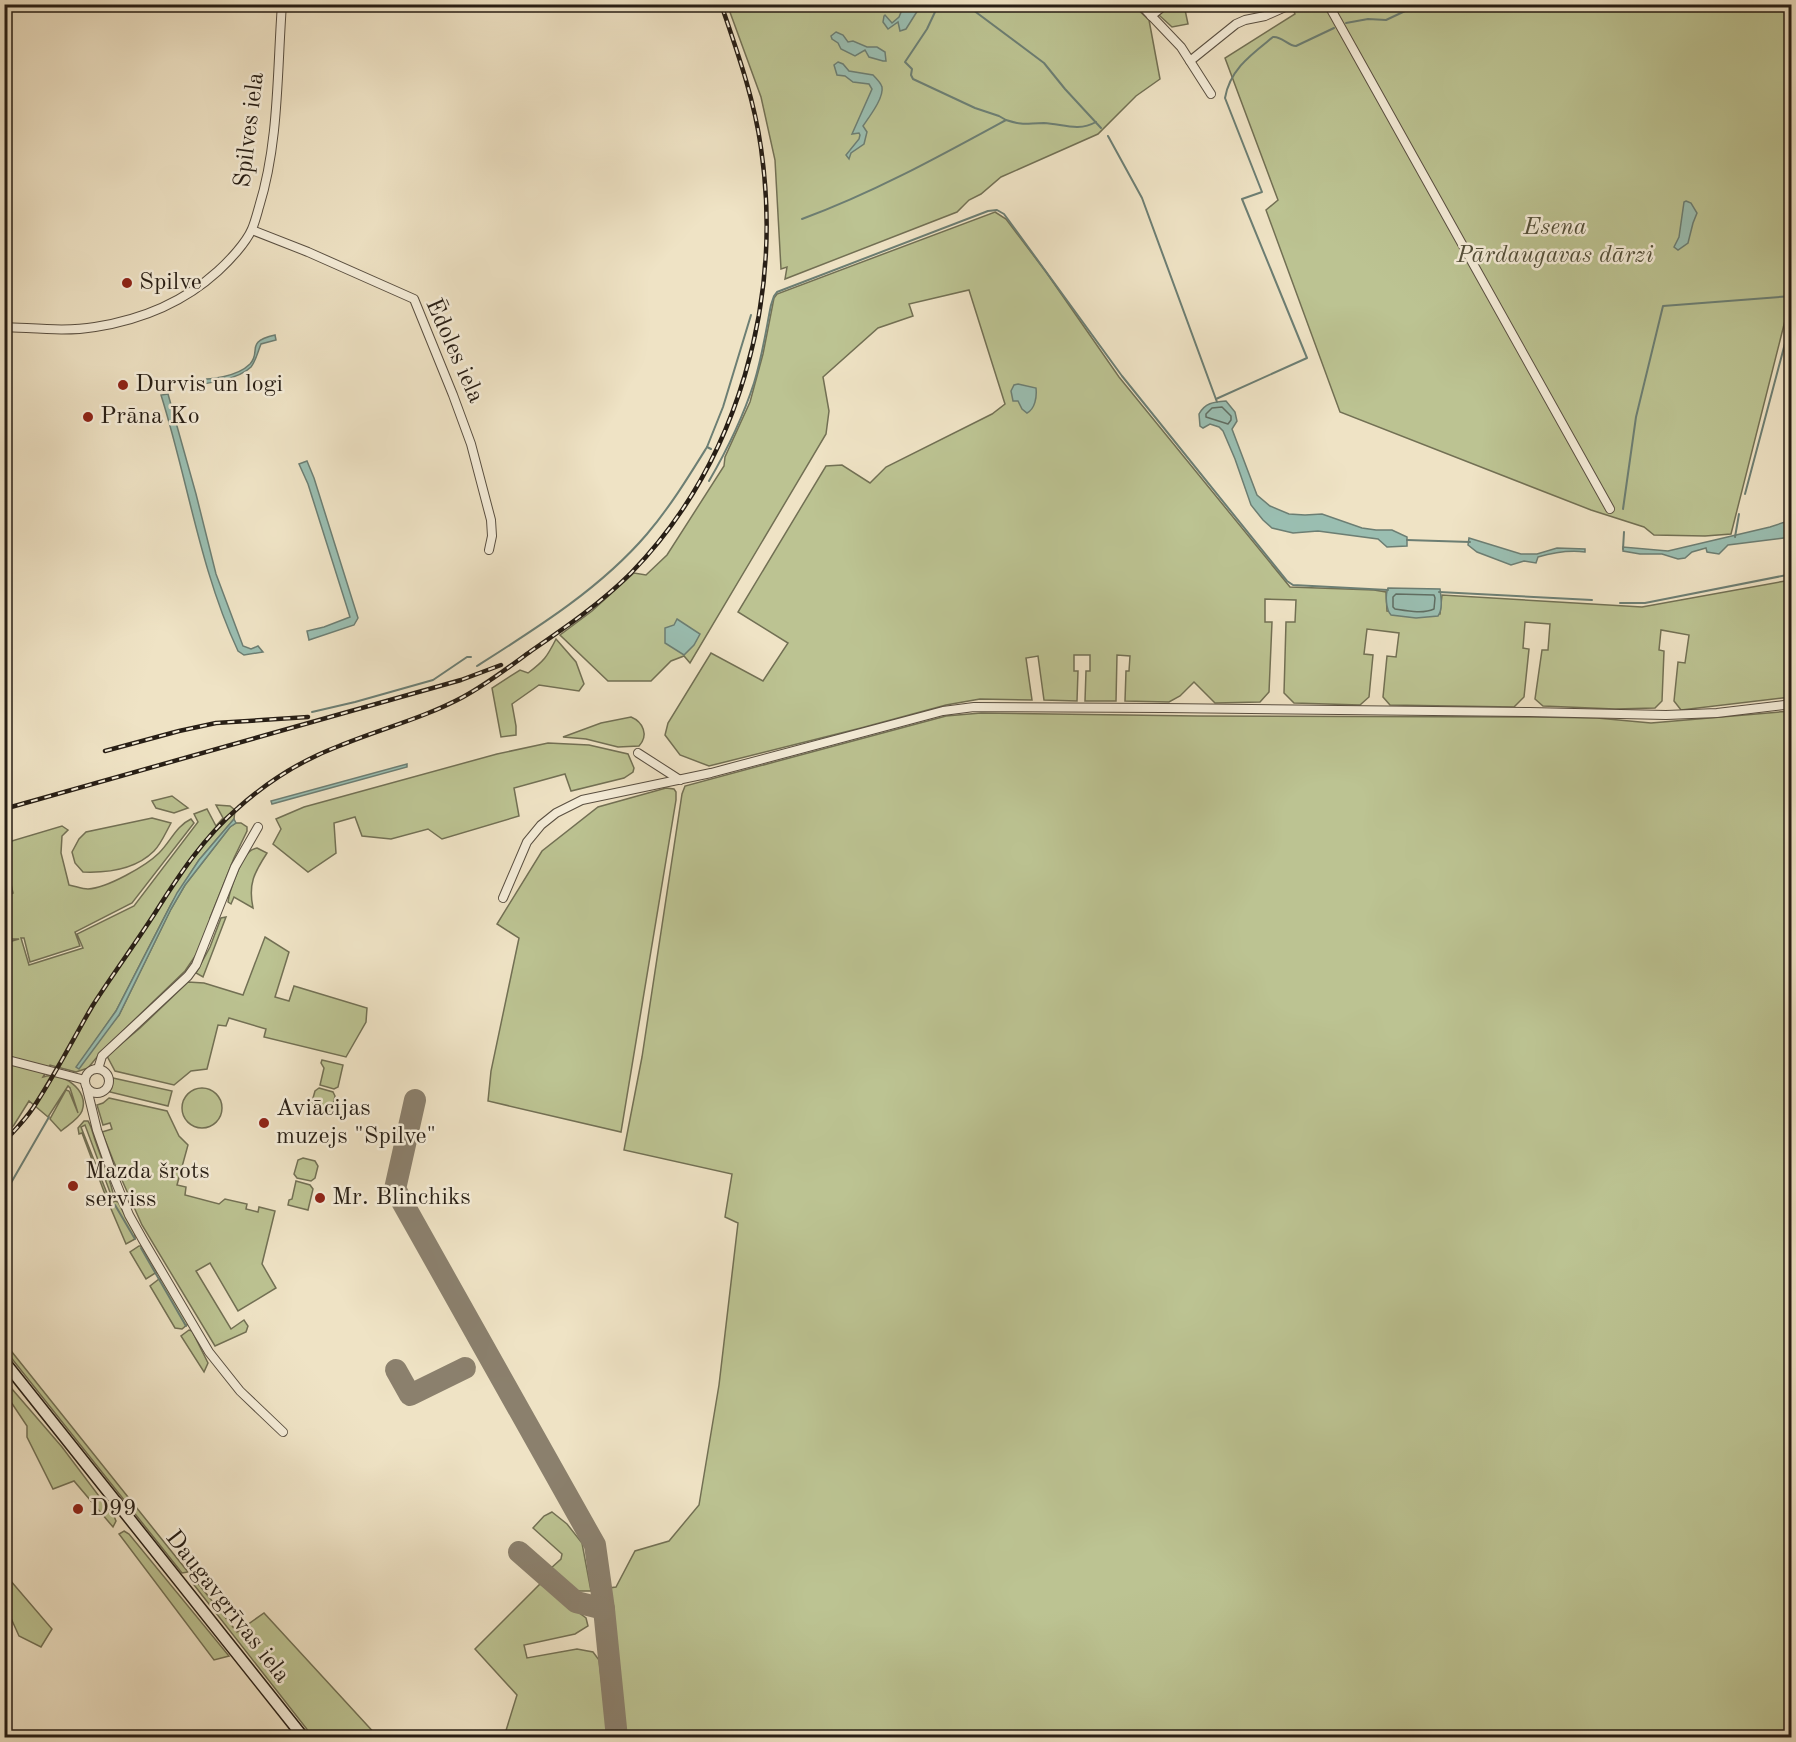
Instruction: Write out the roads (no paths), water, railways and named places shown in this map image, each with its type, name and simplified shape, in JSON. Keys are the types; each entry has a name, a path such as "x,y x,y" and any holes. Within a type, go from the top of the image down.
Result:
{"main road":[{"name":"Daugavgrīvas iela","path":"4,1361 304,1737"}],"street":[{"name":"Spilves iela","path":"4,327 94,328 153,312 203,285 228,261 252,231 267,179 274,119 282,4"},
{"path":"1140,4 1172,36 1211,94"},
{"path":"1151,16 1166,4"},
{"path":"1190,61 1236,24 1265,16 1292,4"},
{"path":"1330,6 1610,509"},
{"name":"Ēdoles iela","path":"252,231 308,252 414,299 471,444 491,520 492,536 489,550"},
{"path":"502,898 527,842 541,825 556,813 590,798 711,773 943,711 974,707 1506,711 1666,715 1717,713 1791,704"},
{"path":"638,753 680,780"},
{"path":"98,1070 102,1056 189,976 196,965 235,867 258,827"},
{"path":"4,1059 86,1084 97,1093 108,1087 107,1076 103,1071 89,1072 86,1084 97,1130 129,1215 209,1352 240,1391 284,1432"}],"water":[{"path":"904,5 918,5 918,10 906,29 900,31 898,22 888,29 883,22 884,16 892,23 899,17"},
{"path":"836,32 843,35 848,42 853,41 867,47 877,47 885,52 886,61 869,57 865,50 855,56 841,49 831,36"},
{"path":"838,62 849,71 873,75 882,87 878,102 863,126 867,132 864,144 851,153 849,159 846,155 860,135 859,133 852,134 872,89 869,84 853,82 845,76 837,75 834,65"},
{"path":"1686,201 1691,203 1697,213 1688,243 1678,250 1674,247 1679,237"},
{"path":"275,335 276,340 261,344 253,365 246,371 223,380 191,385 191,380 222,377 244,369 253,359 257,344"},
{"path":"1014,385 1036,388 1035,402 1027,413 1018,401 1013,401 1011,391"},
{"path":"168,394 216,574 243,646 251,649 258,646 263,652 244,655 238,651 225,620 204,557 161,395"},
{"path":"1226,401 1235,412 1237,421 1232,429 1257,495 1270,506 1289,514 1322,514 1362,528 1392,530 1407,537 1407,546 1387,547 1378,539 1318,531 1293,533 1272,528 1251,505 1223,431 1210,424 1203,428 1200,426 1199,414 1204,407"},
{"path":"307,461 358,618 354,625 309,640 307,631 350,617 308,484 299,464"},
{"path":"1791,520 1791,537 1728,545 1719,554 1707,552 1706,548 1678,559 1662,554 1623,551 1623,547 1668,551"},
{"path":"1469,538 1521,554 1537,554 1557,548 1585,549 1585,552 1556,553 1538,557 1536,563 1524,561 1511,565 1477,552 1468,545"},
{"path":"1388,588 1440,589 1440,613 1438,616 1416,618 1391,615 1386,602"},
{"path":"677,619 700,634 694,645 684,655 665,643 665,628 674,625"},
{"path":"407,764 407,767 272,804 271,801"},
{"path":"234,819 236,823 230,827 185,885 119,1015 79,1069 76,1067 116,1011 177,893 199,860"}],"waterway":[{"path":"965,4 1044,63 1101,128"},
{"path":"1346,23 1368,19 1386,20 1420,4"},
{"path":"935,12 927,29 905,62 912,69 913,79 1006,120"},
{"path":"1216,399 1307,358 1242,199 1262,192 1225,98 1228,88 1243,63 1273,37 1296,46 1334,28"},
{"path":"802,219 880,186 1006,120 1021,124 1044,123 1077,127 1096,122"},
{"path":"1108,136 1142,198 1217,402"},
{"path":"709,481 750,396 771,305 777,292 988,211 997,210 1004,214 1122,376 1287,581 1293,585 1388,590"},
{"path":"1623,509 1636,417 1663,306 1792,296"},
{"path":"711,449 707,447 723,407 751,315"},
{"path":"1745,494 1792,317"},
{"path":"477,666 567,606 629,554 664,513 707,447"},
{"path":"1735,537 1739,514"},
{"path":"1623,549 1624,532"},
{"path":"1407,540 1470,542"},
{"path":"1620,603 1645,603 1792,574"},
{"path":"1439,592 1592,600"},
{"path":"312,712 433,680 467,657 471,657"},
{"path":"4,1195 49,1117"},
{"path":"115,1205 135,1239"},
{"path":"141,1248 186,1326"}],"railway":[{"path":"4,1142 33,1108 93,1005 183,871 226,819 249,798 298,765 463,697 570,624 631,573 668,529 700,481 725,430 745,376 758,320 765,262 766,205 758,129 744,75 721,4"},
{"path":"4,809 461,680 501,665"},
{"path":"105,751 216,723 308,717"}],"place":[{"name":"Spilve","path":"127,283"},
{"name":"Durvis un logi","path":"123,385"},
{"name":"Prāna Ko","path":"88,417"},
{"name":"Aviācijas muzejs \"Spilve\"","path":"264,1123"},
{"name":"Mazda šrots serviss","path":"73,1186"},
{"name":"Mr. Blinchiks","path":"320,1198"},
{"name":"D99","path":"78,1509"}],"park label":[{"name":"Esena Pārdaugavas dārzi","path":"1555,242"}]}
